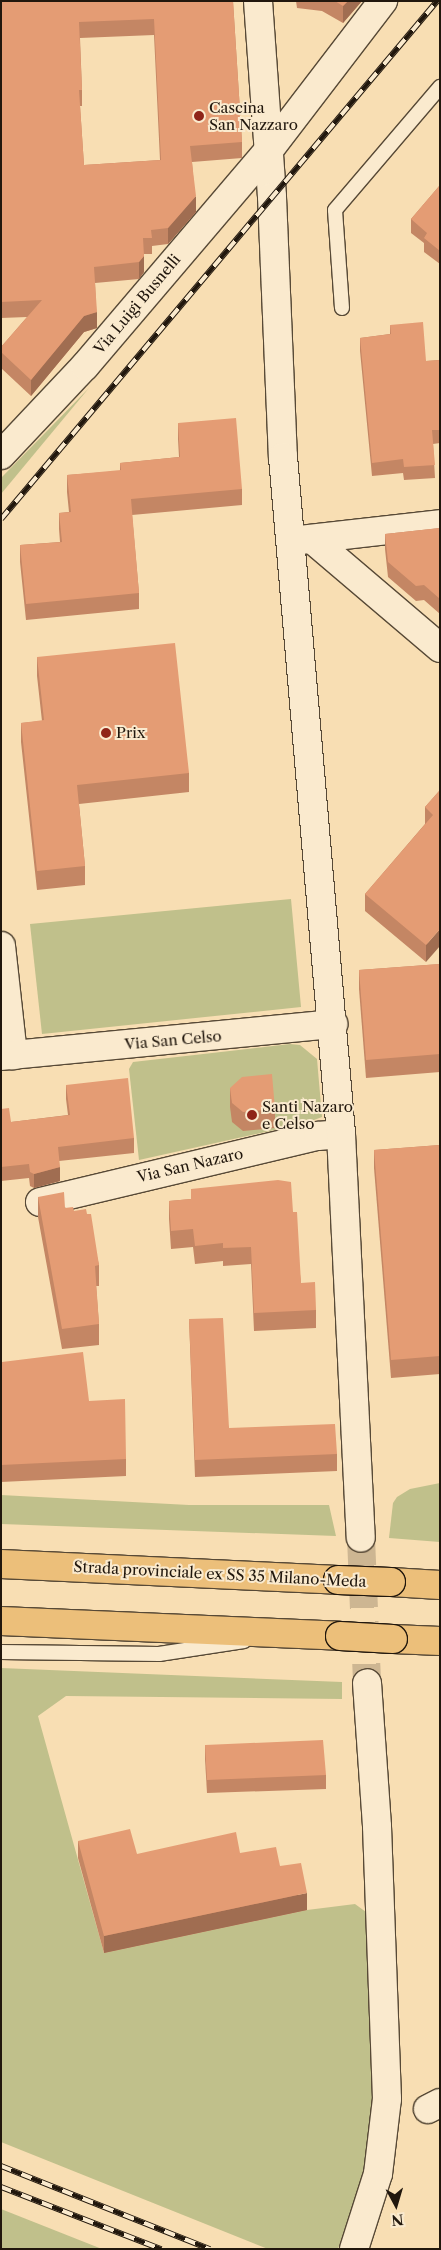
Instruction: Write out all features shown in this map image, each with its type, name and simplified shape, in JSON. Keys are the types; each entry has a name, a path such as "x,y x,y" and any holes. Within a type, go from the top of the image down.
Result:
{"highway":[{"name":"Strada provinciale ex SS 35 Milano-Meda","path":"1,1564 440,1585"},
{"path":"1,1621 440,1641"}],"street":[{"path":"258,1 269,150 283,457 301,540 341,1134 361,1538"},
{"name":"Via Luigi Busnelli","path":"7,438 85,366 269,150 384,1"},
{"path":"301,540 440,524"},
{"path":"301,540 440,648"},
{"name":"Via San Celso","path":"1,946 7,1056 333,1024"},
{"name":"Via San Nazaro","path":"40,1202 182,1166 318,1136 341,1134"},
{"path":"354,2249 378,2174 386,2124 378,1864 367,1683"}],"lane":[{"path":"342,308 335,210 440,87"},
{"path":"1,1652 159,1654 275,1637 329,1635"}],"green space":[{"path":"89,388 1,494 1,478"},
{"path":"291,899 301,1007 42,1034 30,924"},
{"path":"290,1044 300,1045 317,1059 322,1117 306,1123 139,1160 129,1069 133,1062"},
{"path":"440,1483 440,1542 389,1538 393,1503 397,1497 410,1489"},
{"path":"1,1495 189,1505 329,1505 336,1536 1,1524"},
{"path":"1,1668 342,1682 342,1699 66,1696 38,1716 104,1953 307,1910 355,1904 366,1912 373,2109 368,2160 338,2249 268,2249 1,2142"},
{"path":"1,2209 102,2249 1,2249"}],"building":[{"path":"1,1 233,1 242,142 190,146 196,196 168,228 151,230 152,238 143,238 144,256 139,262 94,267 97,312 84,316 31,380 1,352 1,347 42,300 1,302","holes":["154,19 161,160 84,165 79,90 82,90 79,22"]},
{"path":"335,1 348,1 343,6"},
{"path":"440,185 440,251 424,238 427,233 411,219"},
{"path":"423,322 426,361 440,360 440,430 432,430 435,465 404,467 403,459 372,463 360,338 391,334 390,325"},
{"path":"236,418 242,489 131,499 139,593 26,604 20,545 62,542 59,513 71,512 67,475 121,470 120,463 180,457 178,423"},
{"path":"440,528 440,599 424,585 416,586 388,562 385,534"},
{"path":"175,643 189,773 77,785 85,866 37,871 21,723 44,720 37,657"},
{"path":"440,790 440,929 426,945 365,894 433,815 425,807"},
{"path":"440,964 440,1054 366,1060 359,970"},
{"path":"272,1074 275,1109 243,1112 232,1103 230,1088 242,1077"},
{"path":"128,1078 134,1138 58,1147 60,1167 34,1174 30,1172 29,1164 1,1167 1,1109 9,1108 11,1122 70,1115 66,1085"},
{"path":"440,1145 440,1356 391,1360 374,1150"},
{"path":"278,1180 291,1182 293,1212 297,1212 301,1283 315,1282 316,1310 254,1313 251,1247 223,1248 223,1243 195,1246 193,1229 171,1231 169,1201 191,1199 191,1189"},
{"path":"64,1192 65,1208 73,1207 74,1211 86,1209 87,1214 91,1214 99,1265 95,1266 99,1324 62,1329 38,1197"},
{"path":"223,1318 229,1428 335,1424 337,1454 195,1460 189,1319"},
{"path":"83,1352 89,1401 125,1399 126,1459 1,1465 1,1359 2,1362"},
{"path":"323,1740 326,1775 207,1780 205,1745"},
{"path":"130,1829 137,1854 236,1832 240,1853 276,1847 280,1866 301,1863 307,1893 104,1936 78,1841"}],"tunnel":[{"path":"361,1538 367,1683"}],"railway":[{"path":"1,519 437,1"},
{"path":"1,2166 210,2249"},
{"path":"1,2187 161,2249"}],"place":[{"name":"Cascina San Nazzaro","path":"199,116"},
{"name":"Prix","path":"106,733"},
{"name":"Santi Nazaro e Celso","path":"252,1115"}]}
